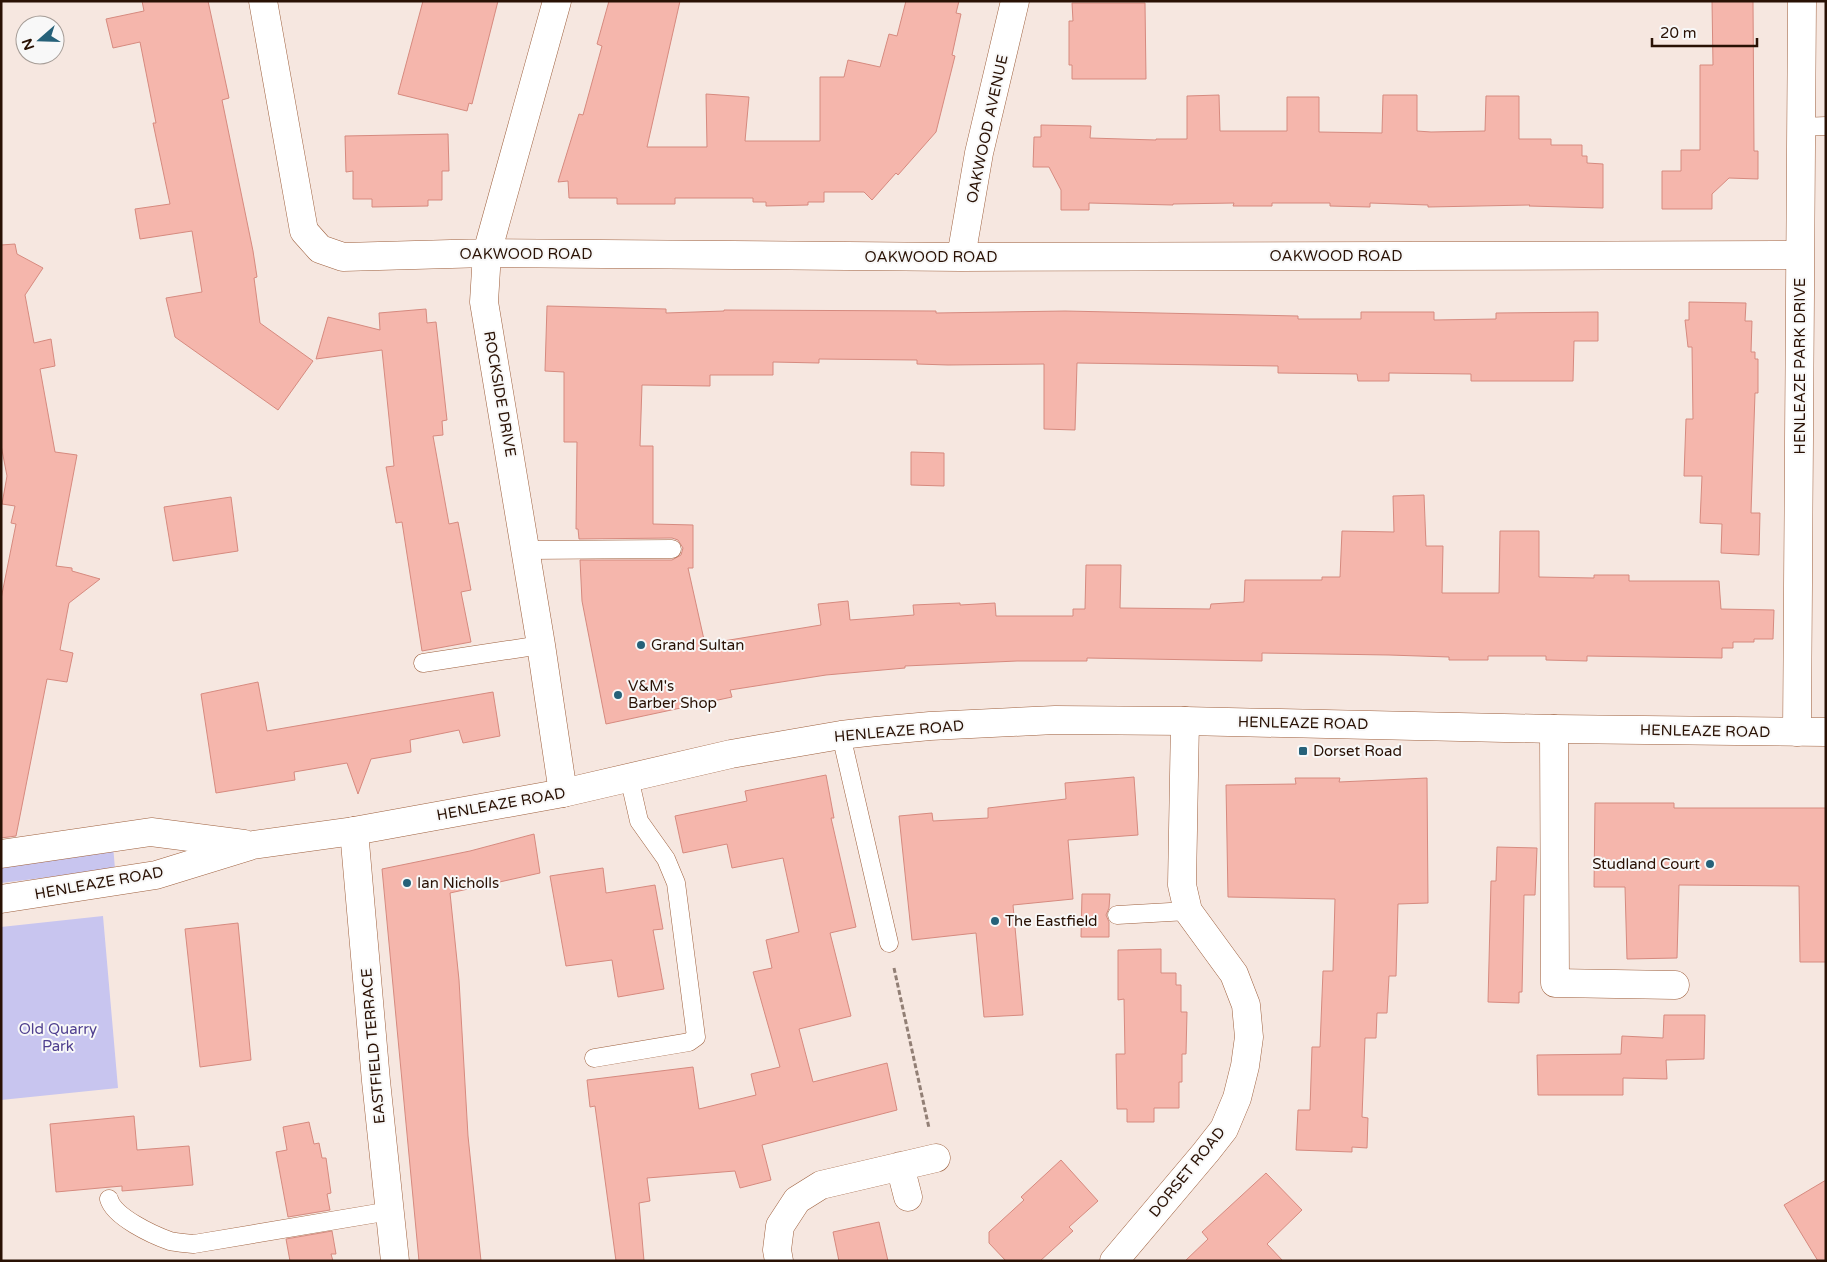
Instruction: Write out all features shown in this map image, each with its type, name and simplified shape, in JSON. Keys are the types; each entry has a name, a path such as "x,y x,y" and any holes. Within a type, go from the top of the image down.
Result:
{"street":[{"name":"OAKWOOD ROAD","path":"263,1 304,231 320,249 343,257 486,253 961,257 1800,255"},
{"name":"ROCKSIDE DRIVE","path":"557,1 486,253 484,302 542,645 563,793"},
{"name":"OAKWOOD AVENUE","path":"961,257 979,153 1016,1"},
{"name":"HENLEAZE PARK DRIVE","path":"1797,732 1800,255 1814,126 1802,1"},
{"name":"HENLEAZE ROAD","path":"1,899 156,875 253,845 354,831 563,793 731,754 841,735 930,726 1027,721 1186,721 1554,729 1826,732"},
{"name":"DORSET ROAD","path":"1114,1261 1224,1129 1237,1098 1246,1066 1249,1037 1246,1005 1234,974 1188,911 1182,885 1186,721"},
{"path":"1554,729 1555,983 1675,985"},
{"name":"EASTFIELD TERRACE","path":"354,831 376,1081 395,1261"},
{"name":"HENLEAZE ROAD","path":"1,854 151,832 253,845"},
{"path":"779,1261 776,1250 780,1226 797,1200 821,1185 936,1158"},
{"path":"900,1166 908,1197"}],"lane":[{"path":"526,550 672,549"},
{"path":"423,663 542,645"},
{"path":"841,735 889,943"},
{"path":"594,1058 689,1042 696,1037 676,883 666,859 639,821 629,777"},
{"path":"1117,915 1188,911"},
{"path":"109,1199 111,1206 125,1219 172,1241 194,1244 390,1211"}],"path":[{"path":"889,943 936,1158"}],"green space":[{"path":"113,845 115,869 1,883 1,862"},
{"name":"Old Quarry Park","path":"103,916 118,1088 1,1100 1,927"}],"building":[{"path":"142,1 208,1 229,98 222,100 253,251 257,277 254,278 260,323 313,361 278,410 175,337 166,298 202,292 192,231 140,239 135,209 170,204 153,123 156,123 140,42 113,48 106,19 144,11"},
{"path":"423,1 498,1 472,104 469,103 467,111 398,94"},
{"path":"609,1 680,1 647,147 707,147 706,94 749,97 745,141 820,141 820,77 844,77 848,60 880,67 889,34 897,36 906,1 959,1 956,13 961,14 952,55 955,56 936,132 898,175 896,173 872,200 864,192 824,192 824,202 808,202 808,205 766,206 766,202 753,202 753,198 675,198 675,204 617,204 617,198 569,198 568,181 558,182 579,114 583,115 602,46 597,44"},
{"path":"1712,1 1753,1 1754,151 1758,151 1758,179 1729,178 1712,194 1712,209 1662,209 1662,171 1681,171 1681,150 1700,150 1700,65 1713,65"},
{"path":"1072,3 1145,3 1146,79 1072,79 1072,65 1069,65 1069,21 1073,21"},
{"path":"1219,95 1220,131 1287,131 1287,97 1319,97 1319,132 1382,133 1383,95 1417,95 1417,131 1431,132 1485,131 1486,96 1519,96 1519,139 1551,139 1551,145 1582,145 1582,156 1587,156 1587,163 1603,164 1603,208 1530,205 1428,207 1428,205 1370,203 1370,207 1330,206 1330,203 1272,203 1272,206 1233,206 1234,203 1173,205 1089,203 1089,210 1061,210 1061,190 1049,167 1033,167 1034,137 1041,137 1041,125 1091,126 1090,138 1187,139 1187,96"},
{"path":"448,134 449,171 442,171 442,200 428,200 428,206 372,207 372,199 353,199 353,171 346,172 345,136"},
{"path":"15,244 17,254 43,268 25,295 34,343 51,339 55,366 40,369 55,452 77,455 56,566 72,568 72,571 100,579 69,603 60,650 73,653 67,682 47,679 16,836 1,838 1,599 16,524 11,523 15,506 2,504 7,476 1,445 1,245"},
{"path":"1689,302 1746,303 1745,321 1752,321 1751,352 1755,352 1755,359 1758,359 1758,393 1755,393 1751,513 1760,513 1759,555 1721,553 1722,524 1700,523 1702,476 1684,476 1686,419 1693,419 1692,347 1688,347 1685,320 1689,320"},
{"path":"547,306 666,309 666,313 724,310 936,311 936,313 1065,311 1298,316 1298,319 1361,319 1361,312 1434,312 1434,320 1496,319 1496,313 1598,312 1598,341 1574,341 1573,381 1471,381 1471,374 1389,373 1389,381 1358,381 1357,374 1278,373 1278,366 1077,363 1075,430 1044,429 1044,364 948,365 917,364 917,360 819,359 819,363 773,362 773,375 710,375 710,386 642,385 640,446 653,446 653,524 693,525 693,568 688,568 705,644 821,625 818,604 848,601 850,620 914,615 913,605 960,603 960,605 995,603 996,616 1073,616 1073,609 1085,609 1086,565 1121,565 1120,608 1210,609 1211,604 1244,602 1245,580 1322,580 1322,577 1340,577 1342,531 1394,532 1393,496 1424,495 1426,546 1443,546 1442,593 1499,593 1500,531 1539,531 1539,577 1594,578 1594,575 1629,575 1629,581 1719,581 1721,609 1774,610 1773,639 1754,639 1754,642 1733,642 1733,648 1722,648 1722,658 1587,656 1587,661 1546,660 1546,656 1488,656 1488,660 1449,660 1449,657 1262,653 1262,661 1087,658 1087,661 1017,661 905,666 905,668 826,675 730,690 732,697 606,724 582,601 580,560 672,560 681,555 683,548 678,540 672,538 579,539 578,529 576,529 577,442 564,442 564,372 545,371"},
{"path":"426,309 427,323 436,322 447,420 442,421 443,435 433,436 449,524 458,522 471,590 461,592 471,642 422,651 402,522 396,523 386,467 394,466 382,350 316,359 328,317 380,330 379,313"},
{"path":"911,452 944,453 944,486 911,485"},
{"path":"231,497 238,551 173,561 164,507"},
{"path":"258,682 267,731 493,692 500,736 463,743 459,730 410,740 411,752 371,759 358,794 347,763 294,772 295,780 216,793 201,694"},
{"path":"826,775 834,818 831,818 856,927 830,933 851,1016 799,1029 813,1082 887,1063 897,1110 762,1145 771,1180 740,1188 735,1171 647,1178 650,1201 639,1203 644,1261 616,1261 595,1106 590,1107 587,1080 693,1067 699,1109 756,1095 751,1074 780,1067 753,972 772,968 766,940 799,932 783,858 732,868 727,844 683,853 675,816 747,801 745,791"},
{"name":"The Eastfield","path":"1134,777 1138,835 1068,840 1073,899 1013,905 1023,1015 984,1017 976,933 912,940 899,816 932,813 933,821 988,818 988,808 1066,799 1065,783"},
{"path":"1295,778 1340,778 1339,782 1427,778 1428,903 1398,904 1396,976 1389,976 1387,1013 1377,1013 1376,1038 1365,1038 1362,1117 1368,1118 1367,1148 1352,1147 1352,1152 1296,1150 1298,1110 1310,1110 1312,1047 1320,1047 1323,971 1333,971 1335,899 1228,897 1226,785 1296,784"},
{"name":"Studland Court","path":"1595,803 1674,803 1674,808 1826,808 1826,962 1800,962 1799,886 1679,885 1677,958 1627,959 1625,887 1594,887"},
{"path":"534,834 540,873 450,893 459,980 468,1136 481,1261 419,1261 382,869 470,851"},
{"path":"1497,847 1537,848 1535,895 1524,895 1522,992 1519,992 1519,1003 1488,1002 1491,881 1496,881"},
{"path":"603,868 606,893 655,885 663,929 653,930 664,989 618,997 612,960 566,966 550,876"},
{"path":"1082,894 1110,894 1109,908 1106,915 1109,922 1109,937 1081,937"},
{"path":"238,923 251,1060 200,1067 185,929"},
{"path":"1161,949 1161,973 1176,973 1176,985 1181,985 1181,1012 1187,1012 1186,1054 1182,1054 1182,1082 1179,1082 1179,1108 1154,1108 1154,1122 1127,1122 1127,1109 1117,1109 1116,1054 1125,1054 1124,999 1118,1000 1118,950"},
{"path":"1664,1015 1705,1015 1704,1059 1666,1060 1667,1079 1623,1078 1623,1095 1538,1095 1537,1055 1621,1054 1622,1036 1663,1038"},
{"path":"134,1116 137,1150 189,1146 193,1185 122,1191 122,1186 56,1192 50,1124"},
{"path":"309,1122 314,1144 319,1143 322,1158 326,1158 331,1193 327,1194 330,1210 288,1217 276,1152 287,1150 283,1127"},
{"path":"1061,1160 1098,1201 1069,1227 1073,1231 1040,1261 1006,1261 989,1243 989,1232 1024,1200 1021,1197"},
{"path":"1266,1173 1302,1210 1267,1244 1283,1261 1185,1261 1208,1239 1202,1232"},
{"path":"1826,1180 1826,1261 1818,1261 1784,1205"},
{"path":"879,1222 888,1261 839,1261 833,1232"},
{"path":"332,1231 336,1254 331,1254 333,1261 290,1261 286,1239"}],"place":[{"name":"Grand Sultan","path":"641,645"},
{"name":"V&M's Barber Shop","path":"618,695"},
{"name":"Dorset Road","path":"1303,751"},
{"name":"Studland Court","path":"1710,864"},
{"name":"Ian Nicholls","path":"407,883"},
{"name":"The Eastfield","path":"995,921"}]}
